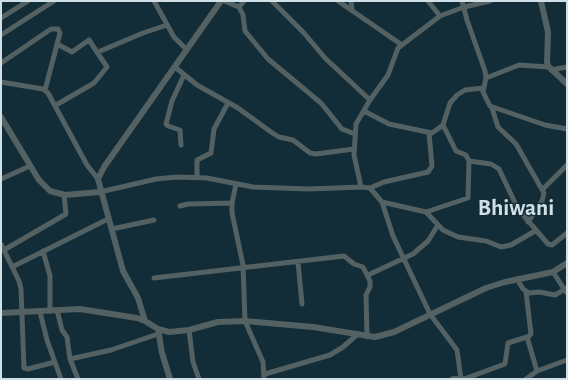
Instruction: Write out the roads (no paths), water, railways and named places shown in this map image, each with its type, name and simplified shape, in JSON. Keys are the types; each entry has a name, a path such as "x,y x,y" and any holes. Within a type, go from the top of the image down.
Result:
{"street":[{"path":"1,18 28,1"},
{"path":"1,35 54,1"},
{"path":"154,1 174,37 187,50"},
{"path":"98,179 104,167 221,1"},
{"path":"224,1 239,7 243,15 245,31 268,59 321,103 342,129 355,134"},
{"path":"239,7 244,1"},
{"path":"272,1 304,33 325,58 370,100"},
{"path":"338,1 402,45"},
{"path":"351,1 352,10"},
{"path":"428,1 440,16"},
{"path":"462,1 486,78 483,88 485,98 492,108 498,127 516,144 532,175 543,189 544,198 528,222"},
{"path":"361,187 354,149 357,122 370,100 387,77 396,52 402,45 440,16 464,7 490,1"},
{"path":"541,1 548,32 546,55 550,68 567,84"},
{"path":"98,52 143,33 167,25"},
{"path":"1,63 53,28 56,28 60,31 45,90"},
{"path":"56,105 94,83 106,71 107,65 89,40 72,52 57,44"},
{"path":"486,78 519,65 550,68 567,67"},
{"path":"175,67 202,88 228,103 275,135 294,140 310,153 316,154 354,149"},
{"path":"181,145 180,130 166,124 172,101 184,75"},
{"path":"1,82 45,90 50,95 87,165 98,179 100,192 123,271 138,298 145,321"},
{"path":"364,111 389,124 429,133 435,132 443,125 450,103 456,95 465,90 483,88"},
{"path":"197,177 197,160 211,153 214,129 228,103"},
{"path":"492,108 545,125 567,129"},
{"path":"1,117 30,166 50,191 64,195 100,192 164,177 197,177 253,186 309,189 370,188 384,182 428,172 432,164 429,133"},
{"path":"382,202 426,212 470,196 469,161 466,155 456,151 443,125"},
{"path":"469,161 491,164 499,169 515,204 535,231 551,245 567,233"},
{"path":"543,189 567,164"},
{"path":"1,179 30,166"},
{"path":"236,184 232,203 243,269 245,320 263,362 264,377 330,355 343,347 358,334"},
{"path":"370,188 382,202 393,236 430,314 454,344 460,359 462,378"},
{"path":"4,250 66,214 64,195"},
{"path":"180,206 190,204 232,203"},
{"path":"426,212 443,230 458,238 486,242 502,247 511,245 535,231"},
{"path":"12,267 108,219"},
{"path":"112,229 154,220"},
{"path":"368,275 404,260 425,244 438,225"},
{"path":"1,244 21,289 24,368 28,369 54,362"},
{"path":"43,251 50,276 54,310 62,330 67,337 70,359 78,379"},
{"path":"154,278 243,269 344,256 354,264 364,267 368,275 370,285 366,295 367,337"},
{"path":"298,262 302,304"},
{"path":"70,359 111,350 158,331 169,332 189,330 218,322 245,320 287,324 358,334 367,337 382,336 394,332 486,288 517,279 553,272 567,263"},
{"path":"526,292 555,295 566,290 553,272"},
{"path":"452,379 462,378 505,364 508,343 528,337 531,334 526,292 517,279"},
{"path":"1,313 40,312 54,310 98,311 145,321 158,331 170,379"},
{"path":"40,312 54,362 61,379"},
{"path":"189,330 193,362 199,379"},
{"path":"528,337 537,371"},
{"path":"526,379 537,371 567,360"}],"district":[{"name":"Bhiwani","path":"516,208"}]}
